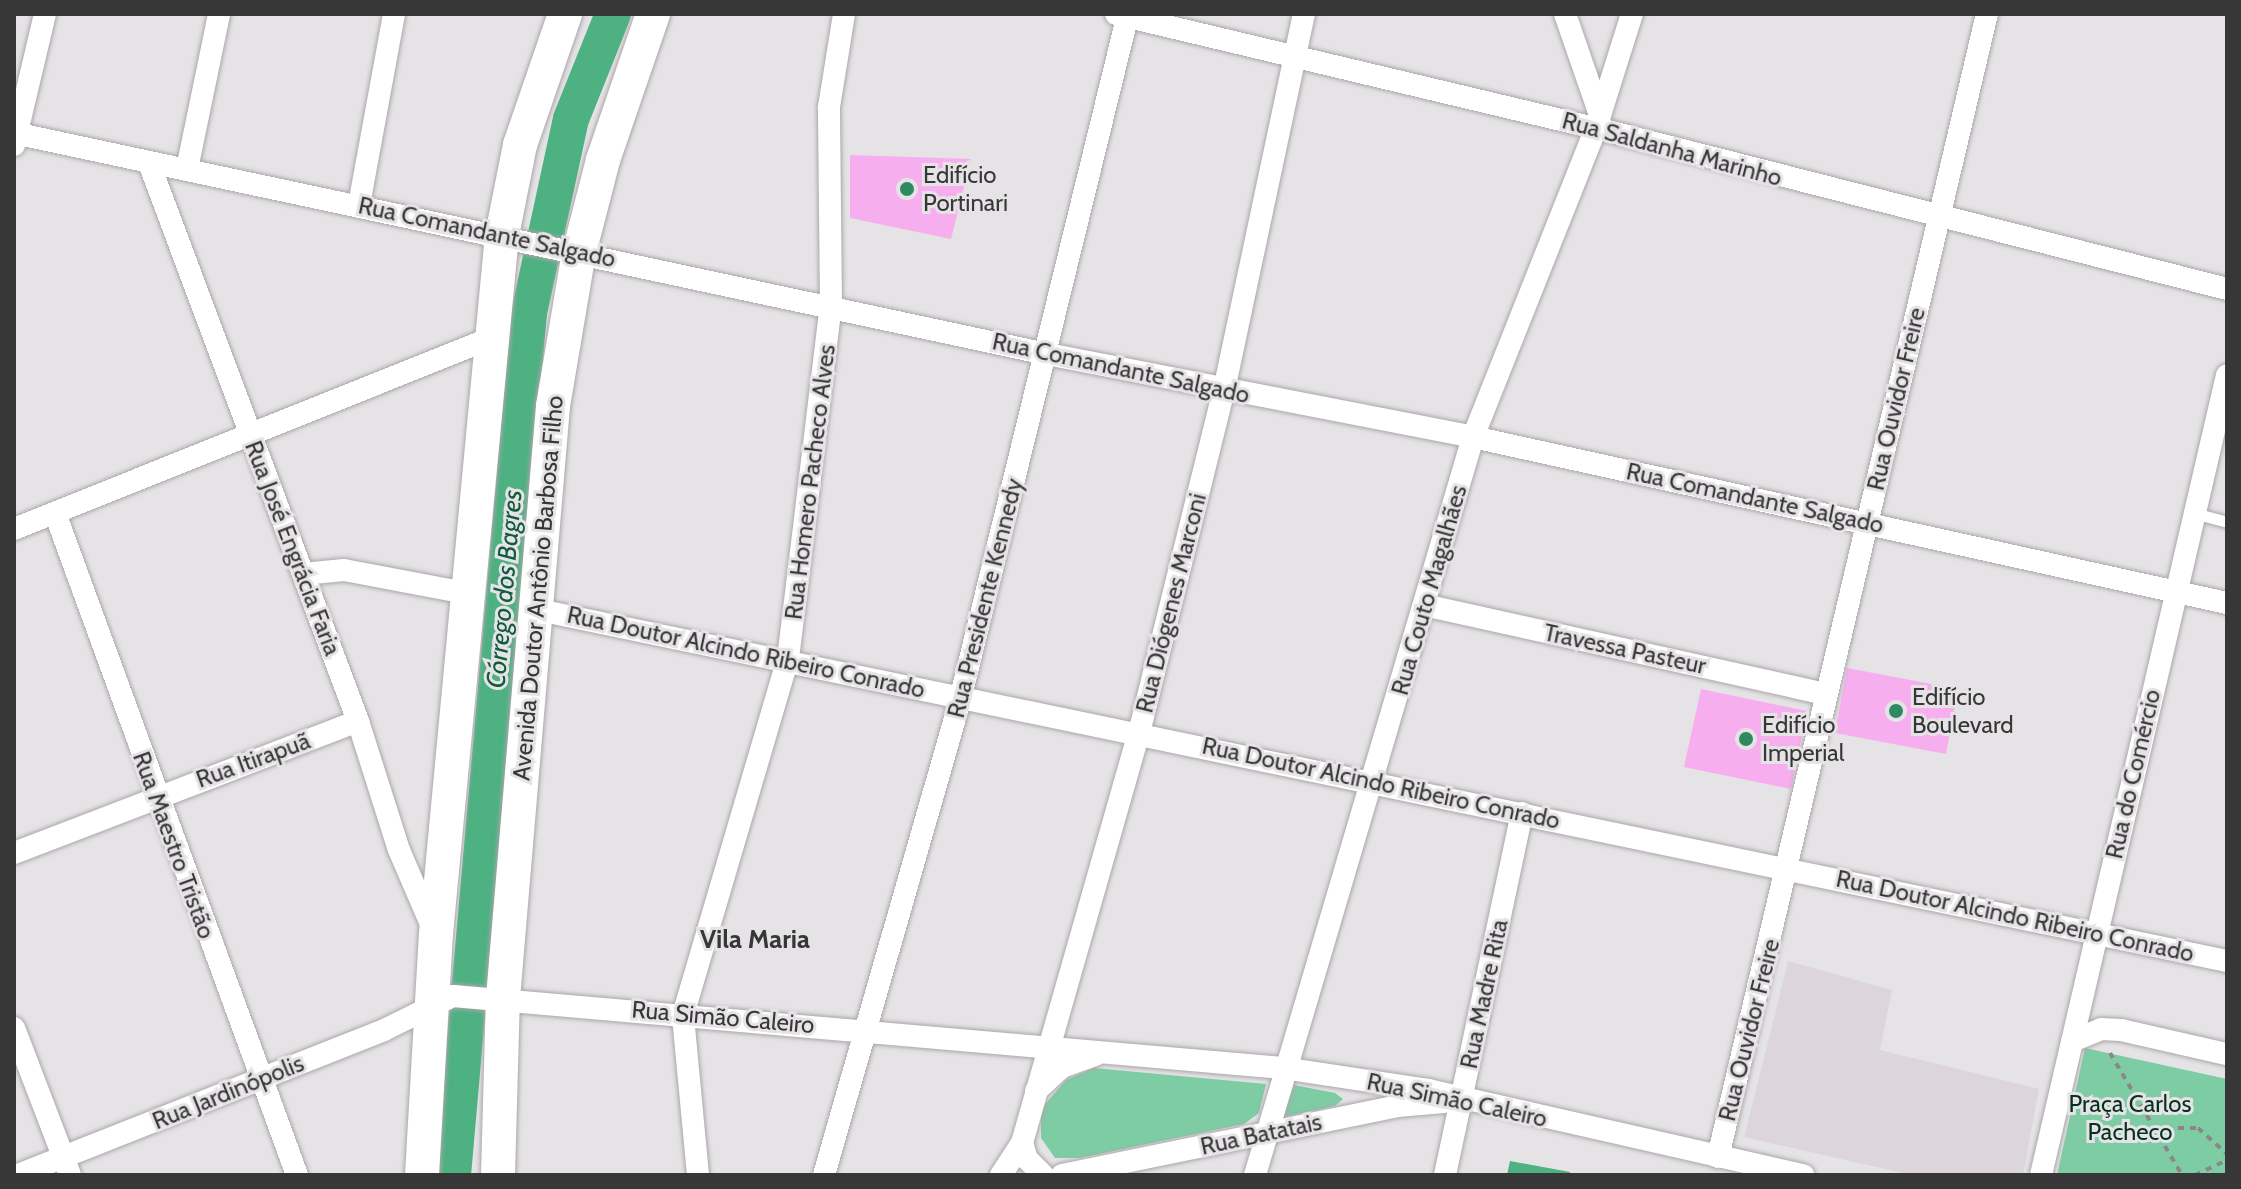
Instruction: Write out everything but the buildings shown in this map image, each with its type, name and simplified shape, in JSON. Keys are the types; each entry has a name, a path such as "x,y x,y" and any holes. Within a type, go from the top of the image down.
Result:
{"main road":[{"path":"422,1175 444,999 436,934 491,338 513,237 520,145 565,14"},
{"name":"Avenida Doutor Antônio Barbosa Filho","path":"498,1175 498,998 553,406 572,251 653,14"}],"street":[{"path":"15,138 45,14"},
{"path":"187,169 219,14"},
{"path":"359,205 394,14"},
{"name":"Rua Homero Pacheco Alves","path":"698,1175 683,1015 788,659 831,305 829,107 844,14"},
{"name":"Rua Diógenes Marconi","path":"1001,1175 1022,1143 1047,1046 1139,733 1224,390 1304,14"},
{"path":"1565,14 1598,122"},
{"name":"Rua Couto Magalhães","path":"1255,1175 1283,1068 1374,780 1473,437 1598,122 1632,14"},
{"name":"Rua Ouvidor Freire","path":"1718,1157 1987,14"},
{"name":"Rua Saldanha Marinho","path":"1124,15 1294,56 1598,122 1939,219 2227,289"},
{"name":"Rua Presidente Kennedy","path":"824,1175 869,1029 961,696 1047,354 1124,15"},
{"name":"Rua Comandante Salgado","path":"15,138 187,169 513,237 1047,354 1473,437 2227,603"},
{"name":"Rua José Engrácia Faria","path":"149,163 358,721 399,850 436,934"},
{"path":"14,529 249,431 491,338"},
{"name":"Rua do Comércio","path":"2041,1175 2227,375"},
{"name":"Rua Maestro Tristão","path":"55,513 297,1175"},
{"path":"303,574 344,570 466,593"},
{"name":"Travessa Pasteur","path":"1424,605 1826,694"},
{"name":"Rua Doutor Alcindo Ribeiro Conrado","path":"534,609 1374,780 2227,961"},
{"name":"Rua Itirapuã","path":"14,853 358,721"},
{"name":"Rua Madre Rita","path":"1445,1175 1522,813"},
{"name":"Rua Simão Caleiro","path":"444,999 498,998 1283,1068 1428,1090 1462,1101 1803,1175"},
{"name":"Rua Jardinópolis","path":"18,1175 67,1167 261,1079 384,1030 444,999"},
{"path":"14,1028 67,1167"},
{"path":"2072,1041 2101,1029 2121,1030 2227,1054"},
{"path":"1013,1043 1030,1053 1038,1082"},
{"name":"Rua Simão Caleiro","path":"1038,1082 1062,1067 1106,1052"},
{"name":"Rua Batatais","path":"1062,1175 1397,1106 1462,1101"},
{"path":"1022,1143 1027,1159 1043,1175"}],"lane":[{"path":"2194,513 2227,522"}],"path":[{"path":"2110,1053 2182,1175"},
{"path":"2154,1128 2198,1128 2227,1154"},
{"path":"2195,1175 2227,1160"}],"shaded area":[{"path":"1788,961 1892,990 1880,1050 2039,1089 2023,1175 1912,1175 1744,1137"},
{"path":"1510,1161 1570,1172 1569,1175 1507,1175"}],"green space":[{"name":"Praça Carlos Pacheco","path":"2085,1048 2227,1079 2227,1175 2057,1175"},
{"path":"1094,1068 1266,1084 1259,1113 1244,1124 1080,1158 1055,1158 1041,1138 1041,1109 1066,1080"},
{"path":"1294,1085 1335,1093 1343,1099 1335,1106 1283,1117"}],"waterway":[{"name":"Córrego dos Bagres","path":"453,1175 529,313 571,119 613,14"}],"place":[{"name":"Edifício Portinari","path":"907,189"},
{"name":"Edifício Boulevard","path":"1896,711"},
{"name":"Edifício Imperial","path":"1746,739"}],"district":[{"name":"Vila Maria","path":"755,940"}]}
